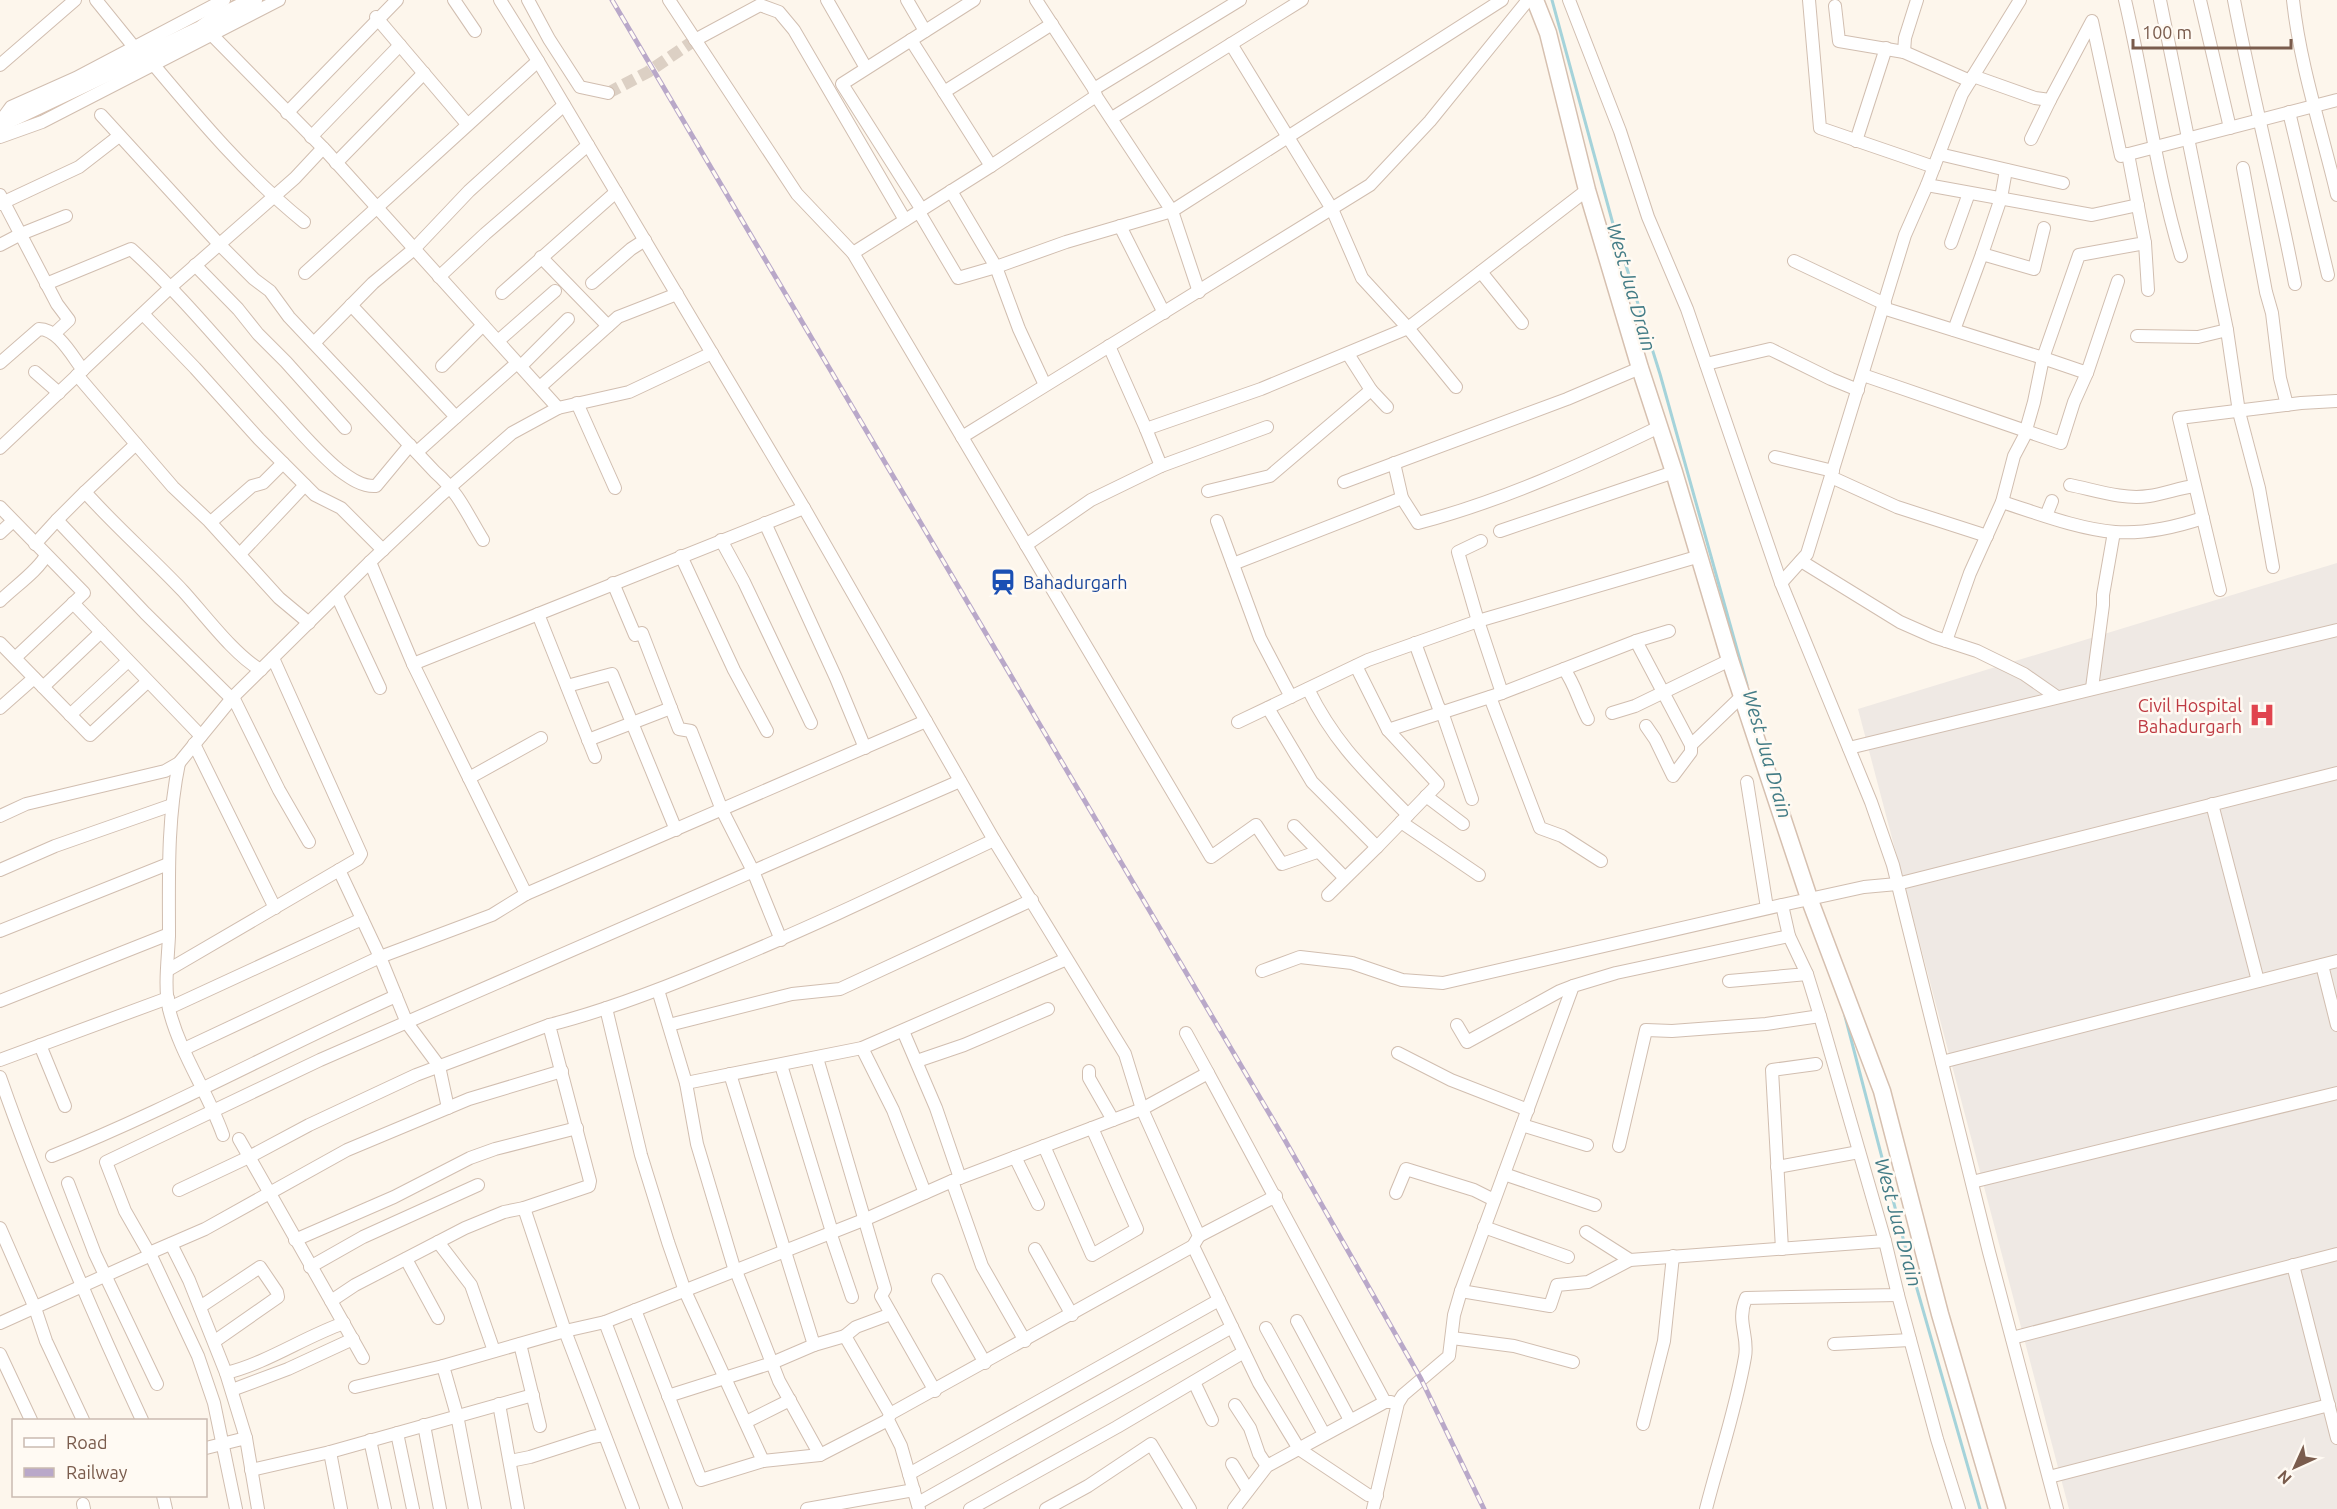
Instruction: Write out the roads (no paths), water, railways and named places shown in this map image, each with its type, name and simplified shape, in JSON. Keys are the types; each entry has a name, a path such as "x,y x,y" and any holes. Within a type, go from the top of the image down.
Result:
{"main road":[{"path":"0,123 201,29 254,0"},
{"path":"1535,0 1548,33 1587,190 1730,660 1809,898 1882,1091 1940,1314 1997,1509"}],"street":[{"path":"0,65 75,0"},
{"path":"96,0 134,47"},
{"path":"0,123 11,107 76,78 208,3 224,0"},
{"path":"0,137 42,122 153,64 213,36 279,0"},
{"path":"287,113 397,0"},
{"path":"454,0 475,31"},
{"path":"500,0 804,508 994,840 1125,1054 1142,1109 1219,1300 1259,1383 1299,1449 1368,1495 1377,1496"},
{"path":"528,0 549,39 580,87 608,93"},
{"path":"669,0 797,194 853,253 1211,857 1256,825 1282,864 1317,852"},
{"path":"827,0 866,68"},
{"path":"907,0 925,31"},
{"path":"974,0 842,84 958,278 1066,242 1172,211 1502,0"},
{"path":"1036,0 1172,211 1198,292"},
{"path":"853,253 991,166 1095,93 1240,0"},
{"path":"1112,118 1302,0"},
{"path":"962,437 1370,185 1430,121 1528,0"},
{"path":"1569,0 1620,131 1648,217 1688,309 1781,583 1871,802 1897,884 2057,1509"},
{"path":"1809,0 1820,128 1934,167"},
{"path":"1904,52 1905,38 1917,0"},
{"path":"1781,583 1807,555 1905,235 1962,94 2020,0"},
{"path":"2125,0 2156,147 2166,208 2181,256"},
{"path":"2160,0 2227,330 2239,412 2259,488 2273,567"},
{"path":"2200,0 2230,128"},
{"path":"2234,0 2295,284"},
{"path":"2293,0 2296,23 2337,195"},
{"path":"695,40 760,4 779,12 794,30 905,220"},
{"path":"1835,6 1839,41 1904,52 1972,79 2035,98 2050,100"},
{"path":"377,19 467,124"},
{"path":"2031,139 2092,21 2121,156 2337,100"},
{"path":"944,92 1052,24"},
{"path":"213,36 323,148 558,408"},
{"path":"911,40 991,166"},
{"path":"1231,44 1332,209 1362,278 1456,387"},
{"path":"311,136 399,45"},
{"path":"1856,141 1886,48"},
{"path":"304,273 538,61"},
{"path":"153,64 222,144 273,197 304,222"},
{"path":"336,163 424,73"},
{"path":"314,343 373,283 414,249 468,191 564,105"},
{"path":"2289,112 2328,275"},
{"path":"101,115 219,244 254,279 270,291 289,317 413,449 451,486 466,507 483,540"},
{"path":"54,334 69,320 57,304 1,200 21,196 79,167 119,136"},
{"path":"439,277 588,145"},
{"path":"0,448 195,266 273,197 323,148"},
{"path":"1938,154 2062,183"},
{"path":"2128,154 2145,243 2148,290"},
{"path":"2243,168 2272,313 2280,378 2287,405"},
{"path":"1954,330 2001,198 2006,170"},
{"path":"1927,185 2092,215 2138,205"},
{"path":"1146,429 1261,389 1407,328 1587,190"},
{"path":"951,191 996,267 1019,329 1044,386"},
{"path":"502,293 616,192"},
{"path":"1951,243 1969,193"},
{"path":"0,245 66,216"},
{"path":"1120,226 1164,313"},
{"path":"1982,254 2034,269 2044,228"},
{"path":"592,283 631,249 645,240"},
{"path":"1946,641 1962,595 2002,502 2014,456 2025,432 2043,358 2079,255 2145,243"},
{"path":"46,284 130,249 339,470 366,487 376,486 413,449 456,417 568,319"},
{"path":"541,257 608,326"},
{"path":"1794,261 1884,306 2087,373"},
{"path":"195,266 238,309 258,334 345,428"},
{"path":"1481,272 1522,323"},
{"path":"1863,375 1928,396 1976,416 2061,443 2118,281"},
{"path":"498,341 555,291"},
{"path":"540,387 618,317 677,294"},
{"path":"351,305 456,417"},
{"path":"143,314 315,495 341,508 383,550"},
{"path":"442,366 483,325"},
{"path":"0,363 39,329 54,334 80,373 173,487 210,522 279,597 309,623"},
{"path":"2137,336 2198,337 2227,330"},
{"path":"1109,346 1161,466"},
{"path":"1706,364 1770,349 1831,380 1858,390"},
{"path":"0,816 26,804 165,771 179,763 232,698 370,562 512,433 558,408 629,392 712,353"},
{"path":"1348,354 1371,390 1387,407"},
{"path":"1344,482 1567,399 1640,368"},
{"path":"35,372 59,393"},
{"path":"1208,491 1270,476 1371,390"},
{"path":"577,403 615,488"},
{"path":"2220,590 2179,418 2287,405 2337,403"},
{"path":"1026,545 1091,500 1161,466 1267,427"},
{"path":"1394,463 1402,498 1418,523 1445,516 1538,483 1597,458 1659,427"},
{"path":"35,544 136,444"},
{"path":"1775,457 1832,474 1897,507 1987,536"},
{"path":"210,522 252,486 263,483 284,463"},
{"path":"1500,531 1674,472"},
{"path":"240,554 306,485"},
{"path":"2070,485 2135,496 2149,496 2194,486"},
{"path":"85,492 228,641 252,665 261,670"},
{"path":"1233,564 1402,498"},
{"path":"2046,516 2052,501"},
{"path":"2002,502 2046,516 2114,532 2142,532 2203,518"},
{"path":"0,507 84,593 15,658"},
{"path":"413,664 804,508"},
{"path":"57,520 145,613 232,698 279,790 309,842"},
{"path":"0,533 13,521"},
{"path":"1216,521 1260,638 1291,697"},
{"path":"765,523 836,678 864,748"},
{"path":"2092,688 2103,595 2114,532"},
{"path":"721,540 744,582 810,723"},
{"path":"1481,541 1458,552 1496,695 1540,828 1562,836 1601,861"},
{"path":"0,601 19,582 42,565 46,555"},
{"path":"681,556 734,670 767,731"},
{"path":"1238,722 1356,666 1415,643 1478,621 1700,556"},
{"path":"1801,561 1900,622 1977,651 2024,674 2057,697"},
{"path":"370,562 413,664 526,894"},
{"path":"613,583 635,635 642,633 679,729 691,731 722,810 753,872 781,940"},
{"path":"337,596 380,688"},
{"path":"73,603 147,682 197,740 275,908"},
{"path":"538,614 595,757"},
{"path":"1848,748 2337,630"},
{"path":"1388,730 1496,695 1636,641 1669,631"},
{"path":"44,687 101,632"},
{"path":"1636,641 1691,745 1690,752 1673,776 1646,726"},
{"path":"0,642 90,735 147,682"},
{"path":"1415,643 1472,799"},
{"path":"168,970 358,859 361,854 273,658"},
{"path":"1612,713 1635,706 1730,660"},
{"path":"70,715 128,662"},
{"path":"1328,895 1438,784 1388,730 1356,666"},
{"path":"1564,669 1575,686 1575,693 1588,719"},
{"path":"567,686 612,674 676,830"},
{"path":"0,708 34,678"},
{"path":"1308,689 1339,742 1404,818 1479,875"},
{"path":"1691,745 1743,695"},
{"path":"588,740 671,708"},
{"path":"1268,708 1312,782 1377,846"},
{"path":"184,1049 380,957 492,915 526,894 926,721"},
{"path":"469,778 541,738"},
{"path":"179,763 172,805 168,864 168,1003 184,1049 214,1110 223,1135"},
{"path":"1262,971 1300,957 1352,963 1402,980 1443,983 1809,898 1864,887 1897,884 2337,773"},
{"path":"236,1509 224,1443 214,1403 198,1356 151,1255 125,1211 106,1162 214,1110 407,1023 960,781"},
{"path":"1747,782 1767,908"},
{"path":"1426,796 1463,824"},
{"path":"2212,804 2258,981"},
{"path":"0,870 55,846 172,805"},
{"path":"1294,826 1344,877"},
{"path":"179,1190 335,1112 439,1066 549,1025 658,990 781,940 994,840"},
{"path":"0,931 168,864"},
{"path":"339,870 380,957 407,1023 439,1066 448,1108"},
{"path":"669,1025 792,994 840,989 1032,900"},
{"path":"1782,905 1790,936 1807,974 1820,1016 1885,1241 1937,1439 1959,1509"},
{"path":"0,1060 168,1003 362,920"},
{"path":"0,1001 169,934"},
{"path":"1457,1025 1467,1042 1573,986 1616,973 1790,936"},
{"path":"686,1083 862,1048 1062,961"},
{"path":"1942,1062 2337,961"},
{"path":"2322,965 2337,1025"},
{"path":"1729,981 1807,974"},
{"path":"1373,1509 1398,1403 1403,1395 1449,1356 1454,1315 1461,1291 1573,986"},
{"path":"658,990 686,1083 697,1144 736,1271 772,1363 789,1400 820,1455"},
{"path":"52,1156 300,1043 338,1022 396,996"},
{"path":"606,1008 640,1155 685,1291 763,1461"},
{"path":"916,1061 964,1045 1048,1009"},
{"path":"1619,1146 1646,1030 1766,1024 1820,1016"},
{"path":"331,1301 355,1285 438,1242 504,1212 524,1208 589,1186 590,1181 577,1128 549,1025"},
{"path":"903,1031 936,1108 982,1266 1025,1341"},
{"path":"1186,1033 1276,1196 1385,1402"},
{"path":"40,1045 65,1106"},
{"path":"862,1048 893,1110 925,1193"},
{"path":"1398,1053 1451,1080 1528,1110"},
{"path":"817,1058 866,1219 871,1249 885,1289 880,1296 935,1391"},
{"path":"1782,1249 1772,1070 1816,1064"},
{"path":"781,1065 852,1297"},
{"path":"0,1323 151,1255 154,1251 205,1228 270,1194 347,1150 448,1108 561,1071"},
{"path":"1089,1071 1089,1078 1113,1120"},
{"path":"355,1387 443,1366 605,1322 866,1219 956,1180 1142,1109 1208,1073"},
{"path":"730,1074 814,1345"},
{"path":"0,1077 31,1165 81,1288 142,1419"},
{"path":"1972,1182 2337,1093"},
{"path":"1522,1125 1587,1145"},
{"path":"295,1240 394,1197 470,1158 495,1149 577,1128"},
{"path":"1044,1146 1092,1255 1137,1229 1092,1128"},
{"path":"239,1139 363,1358"},
{"path":"1777,1167 1859,1152"},
{"path":"1015,1157 1038,1204"},
{"path":"1396,1193 1406,1169 1474,1190 1494,1200"},
{"path":"1504,1174 1595,1205"},
{"path":"68,1183 83,1226 157,1384"},
{"path":"310,1267 363,1237 478,1185"},
{"path":"635,1310 701,1480 763,1461 820,1455 1072,1315 1276,1196"},
{"path":"524,1208 565,1331 633,1509"},
{"path":"1484,1227 1568,1257"},
{"path":"0,1228 35,1308 46,1341 82,1419"},
{"path":"1586,1232 1630,1260"},
{"path":"1461,1291 1550,1306 1557,1285 1588,1282 1630,1260 1885,1241"},
{"path":"438,1242 471,1285 494,1351"},
{"path":"171,1244 215,1341 232,1390 246,1438 258,1509"},
{"path":"1035,1249 1072,1315"},
{"path":"2012,1338 2337,1254"},
{"path":"1643,1425 1664,1341 1673,1256"},
{"path":"406,1259 438,1318"},
{"path":"2293,1265 2337,1438"},
{"path":"200,1307 260,1267 277,1292 278,1297 215,1341"},
{"path":"938,1280 985,1363"},
{"path":"1706,1509 1734,1412 1746,1353 1741,1310 1746,1298 1898,1296"},
{"path":"909,1474 1219,1300"},
{"path":"668,1396 772,1363 814,1345 845,1336 856,1327 891,1314"},
{"path":"1297,1321 1350,1420"},
{"path":"605,1322 676,1509"},
{"path":"226,1373 242,1369 306,1338 344,1323"},
{"path":"845,1336 889,1417 901,1446 919,1506 1232,1327"},
{"path":"1266,1328 1324,1434"},
{"path":"1452,1338 1514,1346 1573,1362"},
{"path":"232,1390 288,1369 353,1339"},
{"path":"1834,1344 1910,1340"},
{"path":"520,1344 540,1426"},
{"path":"970,1509 1117,1427 1244,1352"},
{"path":"0,1354 30,1419"},
{"path":"443,1366 457,1415 475,1509"},
{"path":"1194,1382 1212,1420"},
{"path":"251,1470 330,1452 533,1395"},
{"path":"746,1422 789,1400"},
{"path":"1233,1509 1267,1466 1385,1402 1398,1403"},
{"path":"499,1404 518,1509"},
{"path":"1236,1405 1250,1428 1259,1454 1267,1466"},
{"path":"2049,1477 2329,1405"},
{"path":"424,1425 440,1509"},
{"path":"397,1432 413,1509"},
{"path":"510,1461 604,1435"},
{"path":"207,1448 246,1438"},
{"path":"370,1440 385,1509"},
{"path":"1046,1509 1088,1486 1151,1444 1190,1509"},
{"path":"330,1452 341,1509"},
{"path":"1232,1464 1248,1490"},
{"path":"807,1509 914,1490"}],"waterway":[{"name":"West Jua Drain","path":"1552,0 1613,224 1660,374 1747,685"},
{"name":"West Jua Drain","path":"1845,1016 1909,1261 1980,1509"}],"tunnel":[{"path":"608,93 648,72 695,40"}],"railway":[{"path":"612,0 1282,1135 1421,1379 1484,1509"}],"place":[{"name":"Bahadurgarh","path":"1003,582"},
{"name":"Civil Hospital Bahadurgarh","path":"2262,715"}]}
